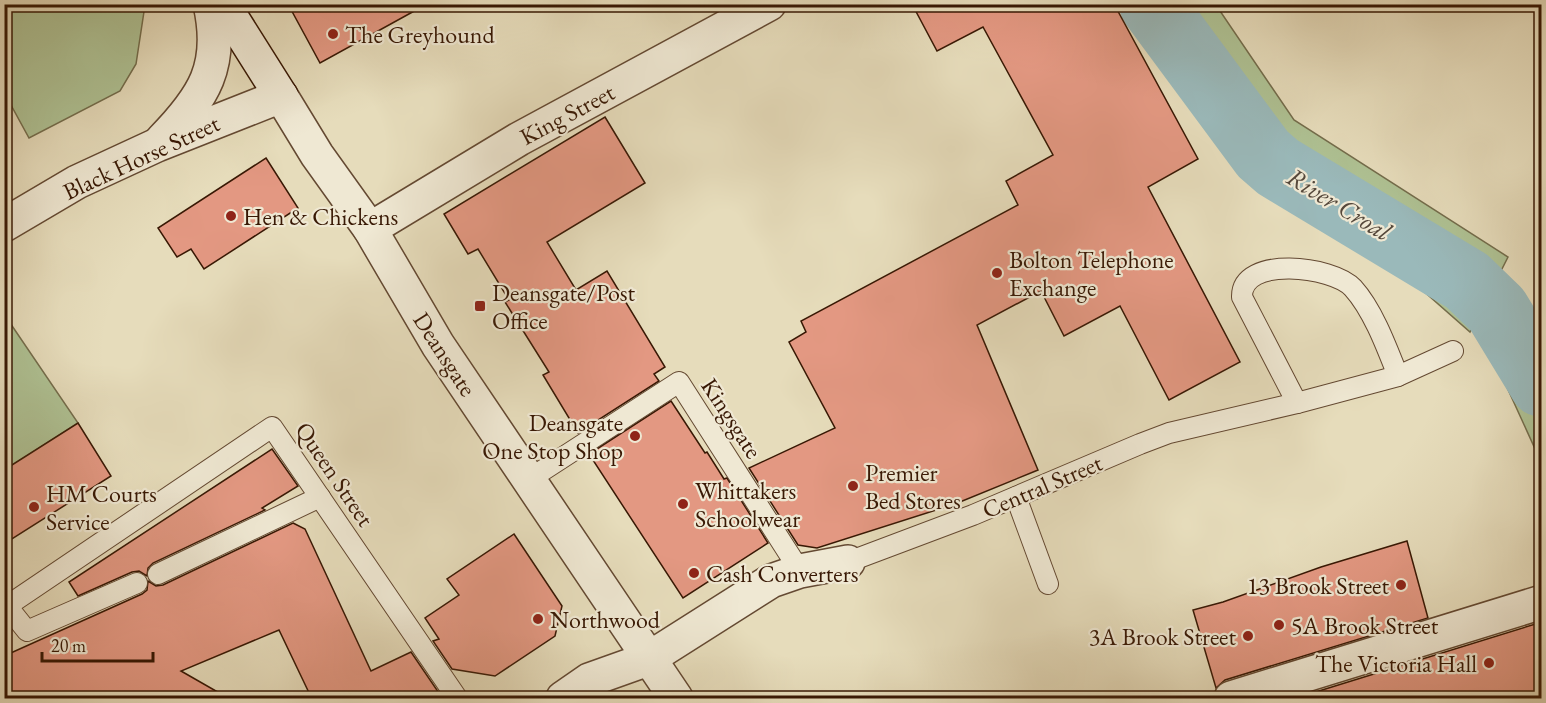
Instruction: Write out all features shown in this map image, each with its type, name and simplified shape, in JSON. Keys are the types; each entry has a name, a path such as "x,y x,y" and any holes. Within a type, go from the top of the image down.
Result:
{"street":[{"path":"157,145 198,99 210,76 215,47 210,4"},
{"name":"Deansgate","path":"223,4 317,155 370,229 426,326 676,699"},
{"name":"King Street","path":"370,229 519,139 759,7"},
{"name":"Black Horse Street","path":"4,225 77,182 157,145 281,96"},
{"name":"Central Street","path":"563,699 589,680 648,659 771,581 800,571 848,562"},
{"path":"1231,699 1542,602"}],"lane":[{"path":"1297,403 1242,297 1242,289 1247,280 1260,274 1279,269 1307,268 1336,277 1353,287 1371,316 1398,376"},
{"name":"Central Street","path":"848,562 974,515 1169,433 1297,403 1398,376 1453,351"},
{"name":"Kingsgate","path":"528,480 679,382 800,571"},
{"name":"Queen Street","path":"6,607 272,427 457,699"},
{"path":"158,574 320,497"},
{"path":"1016,497 1048,584"},
{"path":"6,607 27,631 137,583"}],"green space":[{"path":"4,5 145,5 136,64 120,91 29,138 5,94"},
{"path":"1127,5 1216,5 1294,120 1508,257 1470,332 1354,230 1264,188 1234,162"},
{"path":"1541,305 1541,462 1490,350 1497,341"},
{"path":"4,314 78,423 5,470 4,470"}],"building":[{"path":"288,4 427,4 320,63"},
{"path":"912,4 1114,4 1198,159 1148,187 1240,362 1169,400 1120,306 1064,336 1041,291 977,325 1038,470 955,504 817,548 798,545 749,468 835,428 789,342 806,332 801,321 1018,205 1006,181 1053,155 983,27 937,51"},
{"path":"605,117 645,183 547,242 576,290 607,271 665,367 654,374 659,381 578,433 543,375 549,372 505,302 509,300 478,249 468,254 444,214"},
{"name":"Hen & Chickens","path":"266,158 298,208 204,269 191,249 177,257 158,228"},
{"path":"671,401 705,453 707,452 724,479 727,478 768,543 683,598 589,454"},
{"name":"HM Courts Service","path":"78,423 111,476 4,544 4,470"},
{"path":"272,449 298,486 262,508 265,510 153,563 148,568 147,576 139,571 132,572 78,596 69,582"},
{"path":"293,523 305,529 371,671 411,652 441,699 312,699 279,630 181,671 230,699 4,699 4,656 142,594 147,590 148,581 156,586 163,585"},
{"path":"514,534 562,606 555,636 495,676 452,669 433,641 439,639 425,618 459,595 447,579"},
{"path":"1407,541 1428,618 1225,680 1216,688 1193,610"},
{"name":"The Victoria Hall","path":"1542,622 1542,699 1293,699"}],"waterway":[{"name":"River Croal","path":"1152,4 1263,154 1278,167 1467,281 1497,310 1542,384"}],"place":[{"name":"The Greyhound","path":"333,34"},
{"name":"Hen & Chickens","path":"231,216"},
{"name":"Bolton Telephone Exchange","path":"997,273"},
{"name":"Deansgate/Post Office","path":"480,306"},
{"name":"Deansgate One Stop Shop","path":"635,436"},
{"name":"Premier Bed Stores","path":"853,486"},
{"name":"Whittakers Schoolwear","path":"683,504"},
{"name":"HM Courts Service","path":"34,507"},
{"name":"Cash Converters","path":"694,573"},
{"name":"13 Brook Street","path":"1401,585"},
{"name":"Northwood","path":"538,619"},
{"name":"5A Brook Street","path":"1279,625"},
{"name":"3A Brook Street","path":"1248,636"},
{"name":"The Victoria Hall","path":"1489,663"}]}
